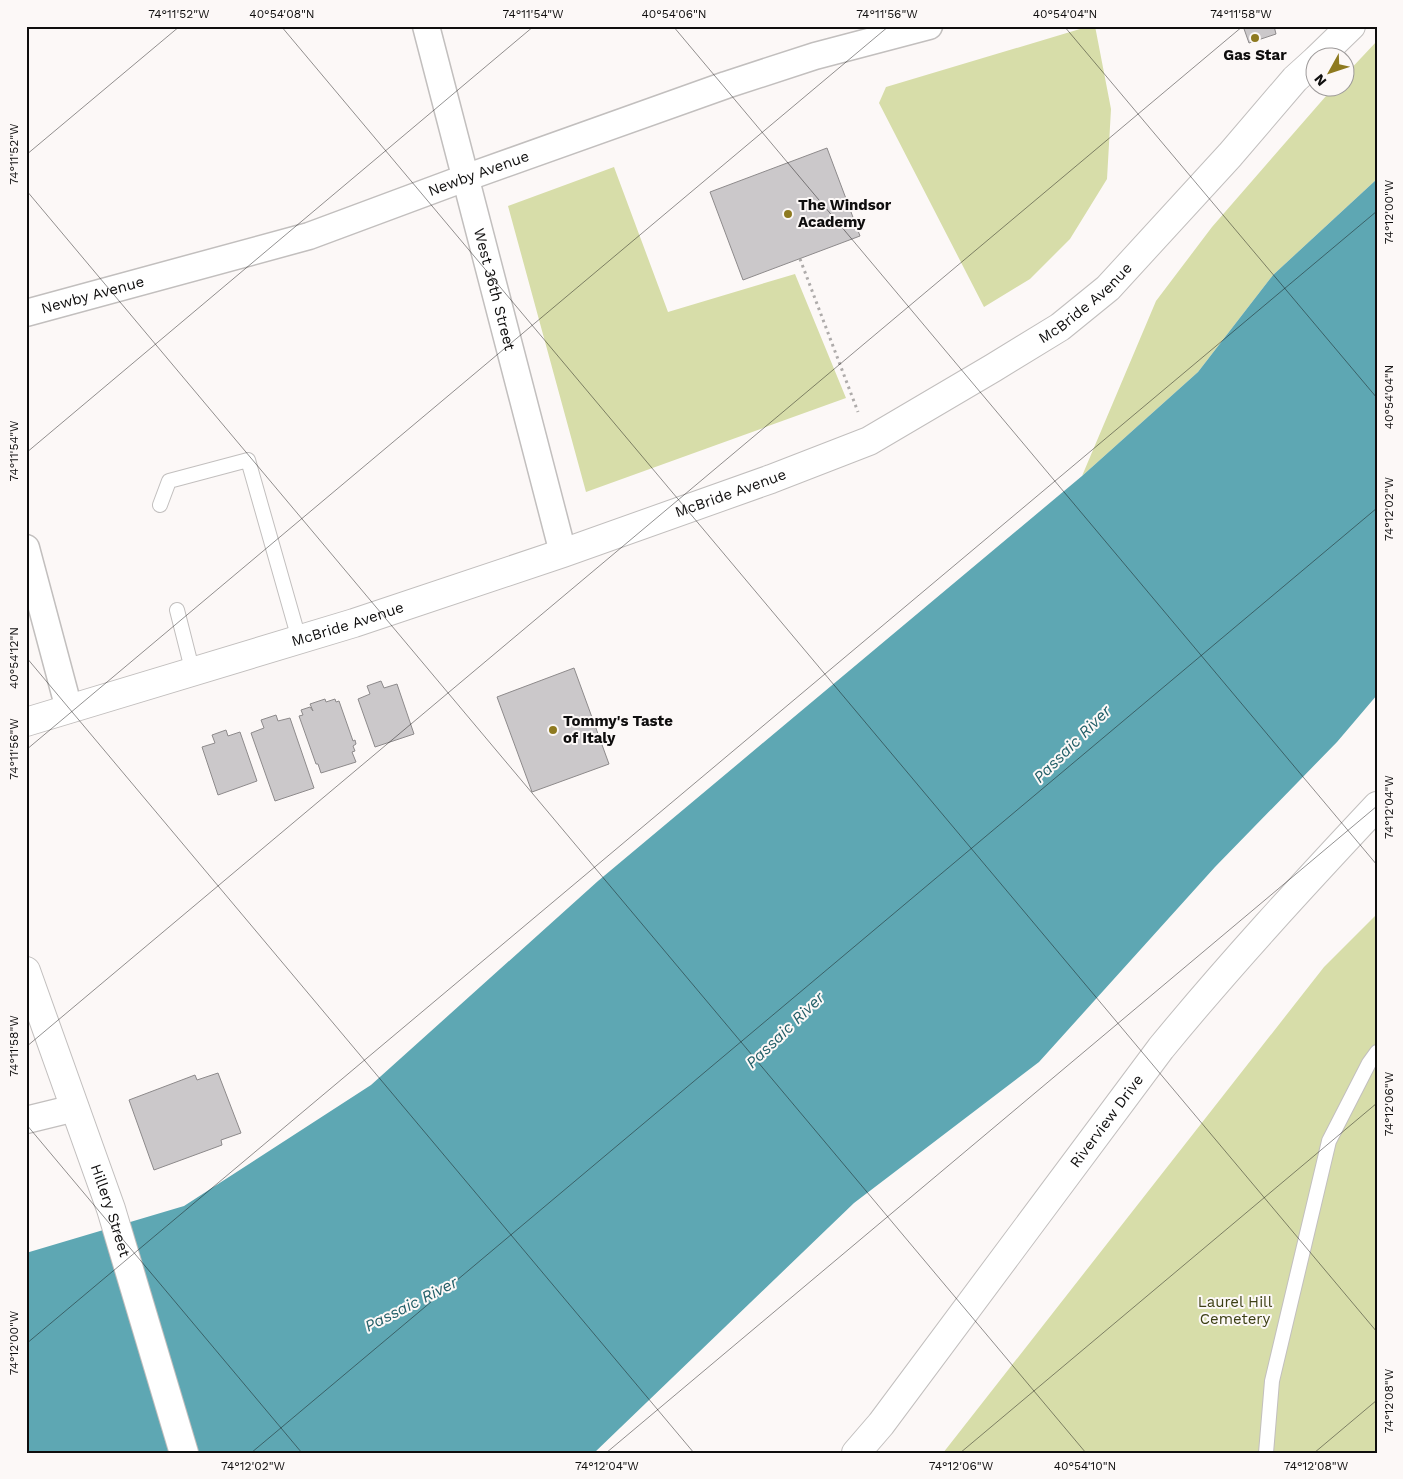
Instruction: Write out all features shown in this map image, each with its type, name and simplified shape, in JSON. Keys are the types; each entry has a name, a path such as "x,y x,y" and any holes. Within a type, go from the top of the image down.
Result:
{"main road":[{"name":"McBride Avenue","path":"1328,48 1351,26"},
{"name":"McBride Avenue","path":"26,722 354,623 563,553 771,479 868,441 1060,327 1108,288 1306,69"},
{"name":"Riverview Drive","path":"856,1453 882,1424 1162,1048 1210,989 1304,883 1377,806"},
{"name":"Hillery Street","path":"26,971 111,1209 184,1453"}],"street":[{"name":"West 36th Street","path":"426,26 563,553"},
{"name":"Newby Avenue","path":"26,313 309,236 465,178 762,73 815,56 929,26"},
{"path":"26,548 69,710"},
{"path":"26,1120 75,1108"}],"lane":[{"path":"160,505 169,481 248,460 299,639"},
{"path":"177,610 193,673"},
{"path":"1266,1453 1272,1381 1329,1141 1369,1063 1377,1052"}],"path":[{"path":"800,259 868,441"}],"green space":[{"path":"1095,26 1111,109 1107,179 1070,239 1030,279 984,307 879,103 886,87"},
{"path":"1377,41 1377,179 1273,275 1198,372 1082,476 1156,301 1212,227 1324,98 1356,98 1356,63"},
{"path":"614,167 668,312 795,274 846,398 586,492 508,206"},
{"name":"Laurel Hill Cemetery","path":"1377,914 1377,1453 943,1453 1324,967"}],"water":[{"name":"Passaic River","path":"1377,179 1377,695 1337,742 1215,867 1039,1062 854,1203 594,1453 26,1453 26,1253 184,1206 371,1085 598,881 1082,476 1198,372 1273,275"}],"building":[{"name":"Gas Star","path":"1243,26 1274,26 1276,34 1249,43"},
{"path":"827,148 860,236 743,280 710,192"},
{"name":"Tommy's Taste of Italy","path":"574,668 609,764 532,792 497,697"},
{"path":"381,681 384,688 397,684 414,734 375,747 358,699 370,694 367,686"},
{"path":"325,699 326,702 335,699 336,702 339,701 353,741 355,740 356,744 353,746 355,751 352,752 356,762 321,773 299,716 303,715 301,710 310,707 313,711 310,704"},
{"path":"276,715 278,721 290,718 314,788 275,801 251,733 264,728 261,720"},
{"path":"226,730 228,736 240,732 257,781 218,795 202,747 215,743 212,735"},
{"path":"218,1073 241,1133 221,1140 222,1145 154,1170 129,1100 195,1075 197,1080"}],"place":[{"name":"Gas Star","path":"1255,38"},
{"name":"The Windsor Academy","path":"788,214"},
{"name":"Tommy's Taste of Italy","path":"553,730"}]}
